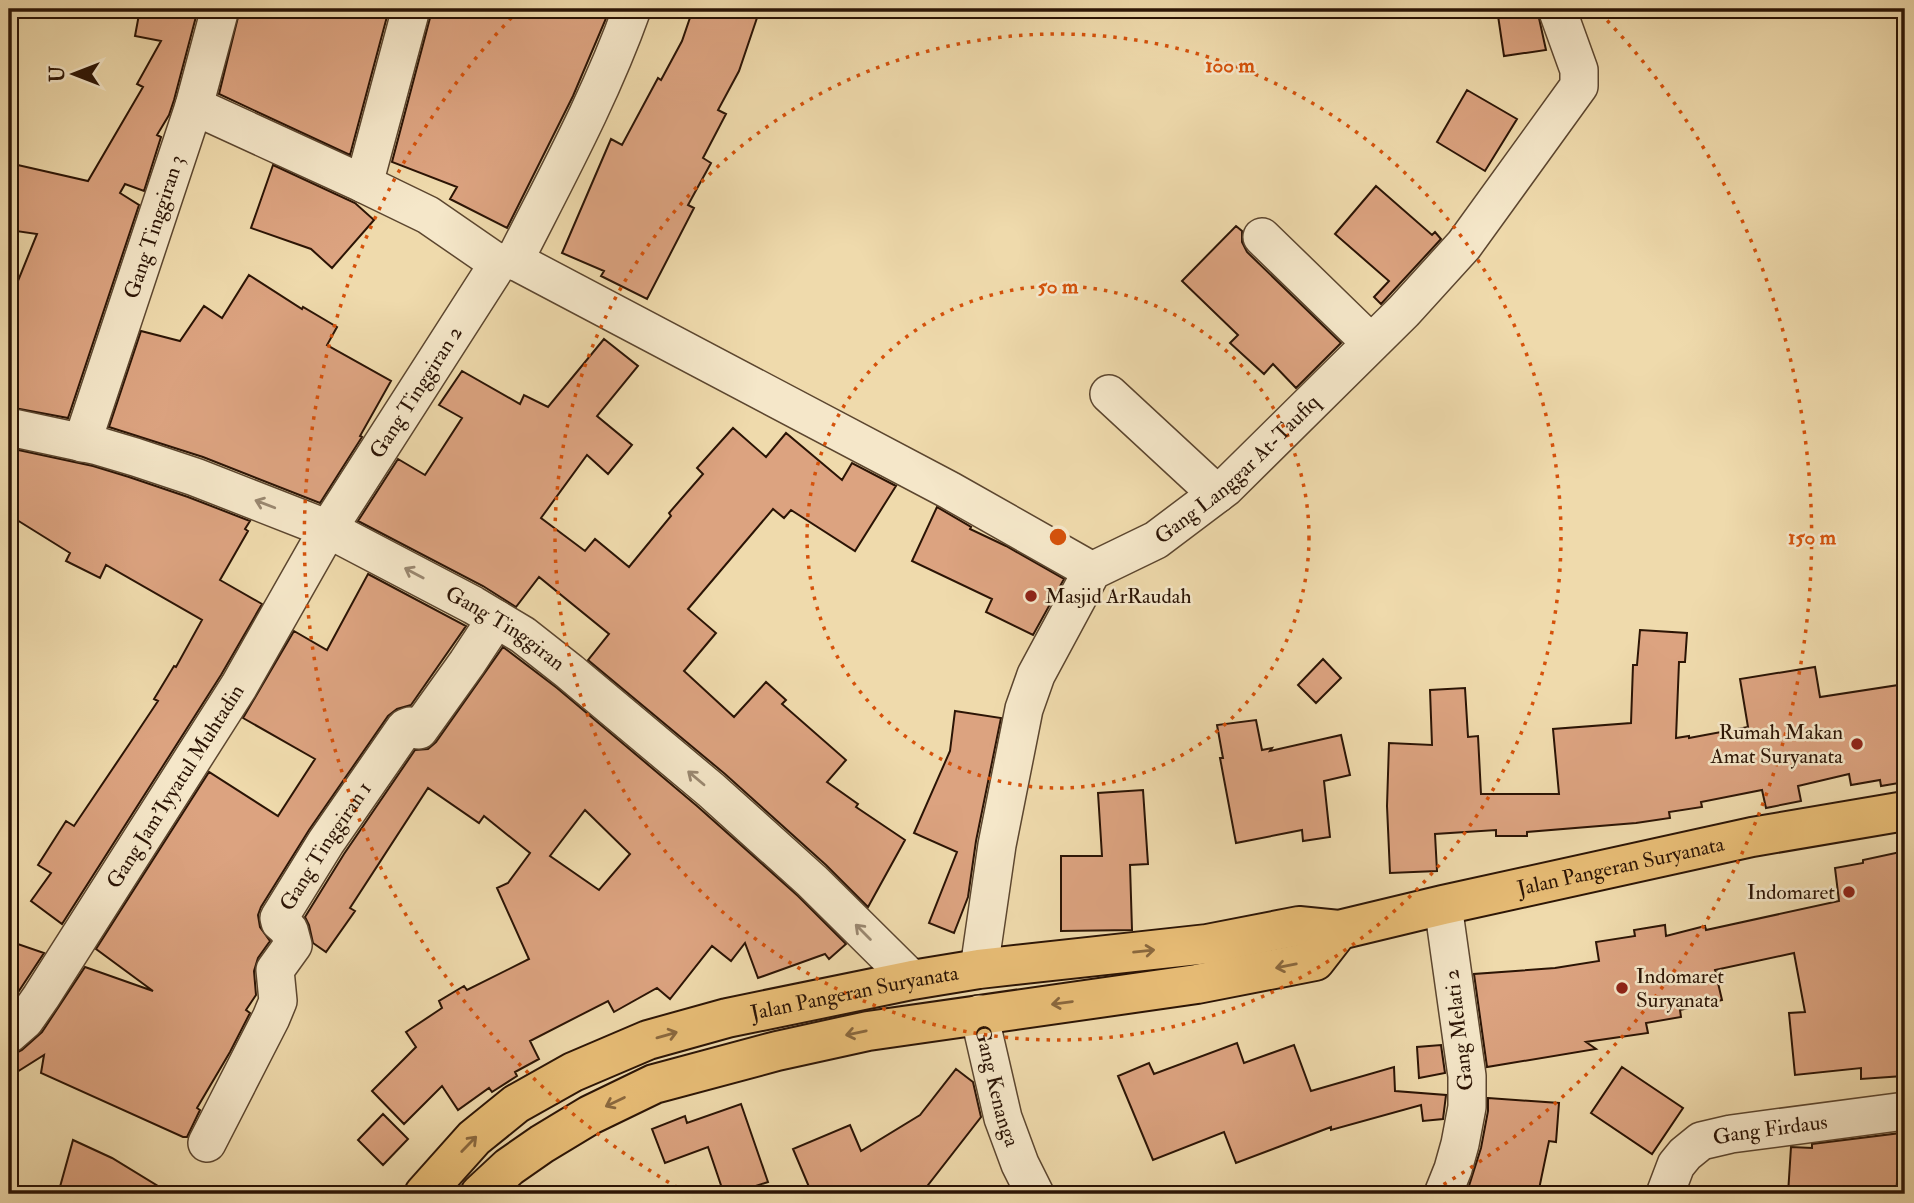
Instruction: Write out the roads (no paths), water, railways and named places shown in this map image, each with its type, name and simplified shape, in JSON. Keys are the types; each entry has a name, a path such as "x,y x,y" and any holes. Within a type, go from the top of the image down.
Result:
{"main road":[{"name":"Jalan Pangeran Suryanata","path":"424,1194 474,1138 516,1104 573,1072 648,1040 727,1018 979,969 1207,944 1299,926 1339,930 1752,837 1905,811"},
{"name":"Jalan Pangeran Suryanata","path":"481,1194 509,1167 542,1144 590,1115 653,1084 777,1051 868,1031 1197,984 1315,961 1339,930"},
{"path":"912,980 924,1022"}],"street":[{"name":"Gang Tinggiran 3","path":"82,443 194,106 220,9"},
{"path":"364,184 411,9"},
{"name":"Gang Tinggiran 2","path":"328,529 507,262 585,122 632,9"},
{"name":"Gang Langgar At-Taufiq","path":"1092,571 1156,540 1217,494 1404,311 1464,245 1579,86 1579,70 1557,9"},
{"path":"194,106 428,215 507,262 949,490 1092,571 1036,675 1024,709 997,845 979,969"},
{"path":"1262,237 1371,343"},
{"path":"1109,394 1217,494"},
{"name":"Gang Tinggiran","path":"9,427 111,450 195,477 328,529 496,618 544,650 711,790 812,881 912,980"},
{"name":"Gang Jam'Iyyatul Muhtadin","path":"9,1034 25,1020 36,1005 239,686 328,529"},
{"name":"Gang Tinggiran 1","path":"207,1143 278,1002 275,970 293,945 289,930 279,918 405,728 411,726 419,730 496,618"},
{"name":"Gang Melati 2","path":"1443,905 1467,1076 1466,1107 1460,1144 1443,1194"},
{"name":"Gang Kenanga","path":"979,1014 1003,1118 1020,1164 1035,1194"},
{"name":"Gang Firdaus","path":"1665,1194 1676,1166 1685,1154 1701,1141 1731,1134 1905,1111"}],"place":[{"name":"Masjid ArRaudah","path":"1031,596"},
{"name":"Rumah Makan Amat Suryanata","path":"1857,744"},
{"name":"Indomaret","path":"1849,892"},
{"name":"Indomaret Suryanata","path":"1622,988"}]}
